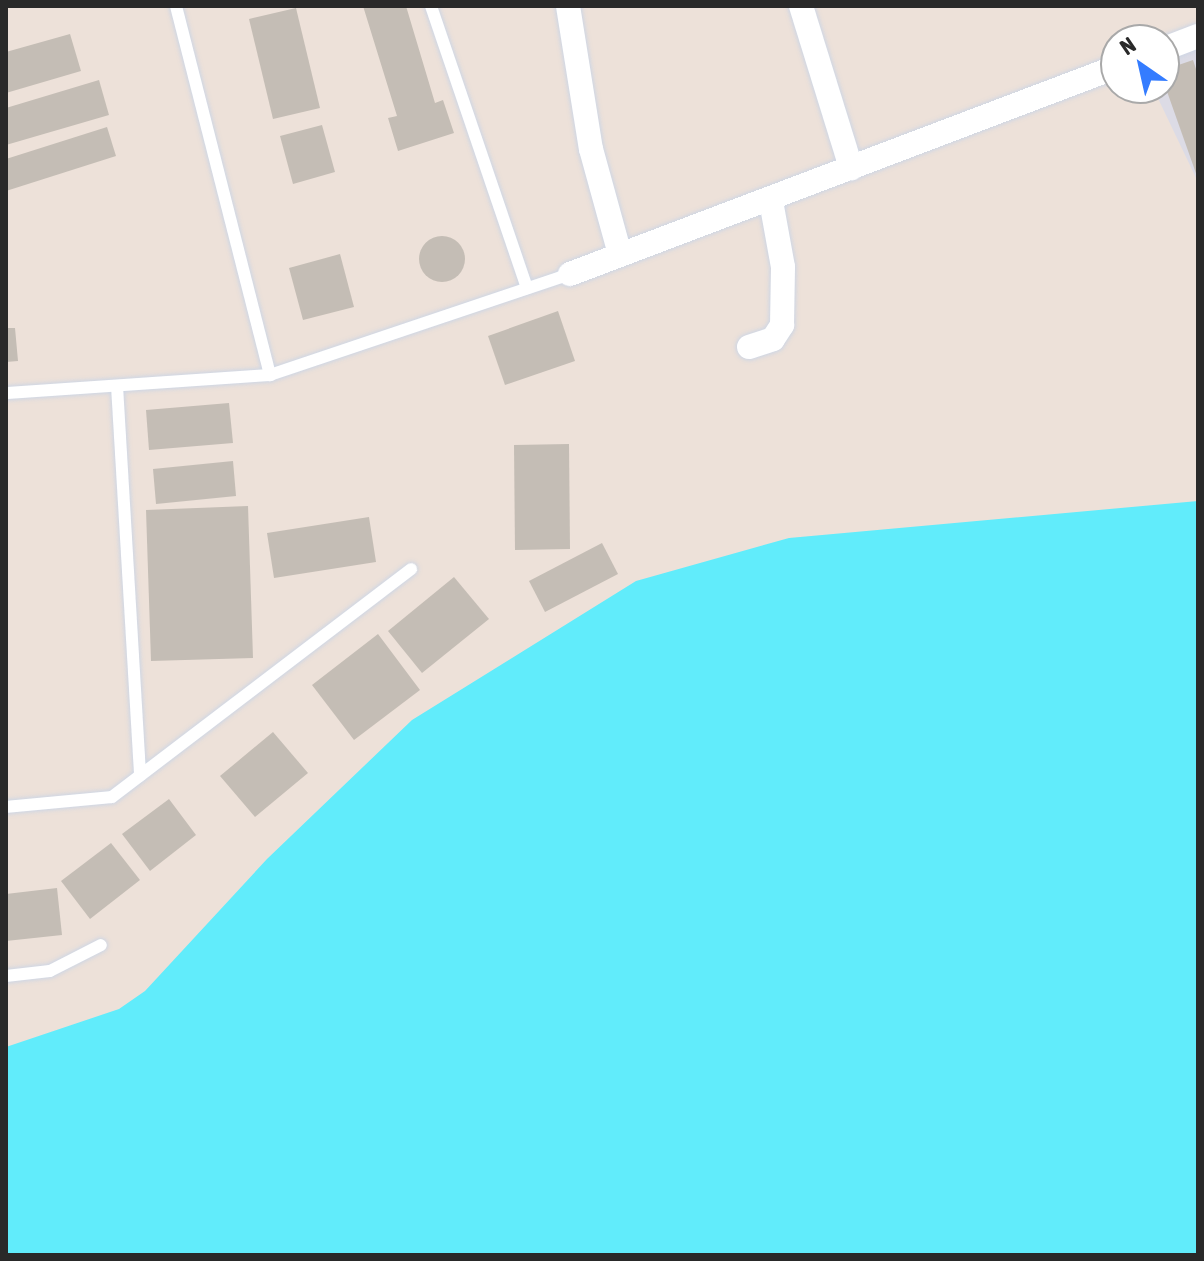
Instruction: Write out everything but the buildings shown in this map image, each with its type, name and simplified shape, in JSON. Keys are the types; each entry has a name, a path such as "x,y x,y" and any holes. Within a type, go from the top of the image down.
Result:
{"street":[{"path":"568,6 591,149 620,254"},
{"path":"801,6 851,168"},
{"path":"570,274 771,201 1100,73"},
{"path":"749,347 773,339 782,325 783,267 771,201"}],"lane":[{"path":"176,6 270,375"},
{"path":"431,6 527,288"},
{"path":"6,393 270,375 570,274"},
{"path":"117,386 140,775"},
{"path":"6,807 112,797 411,569"},
{"path":"6,976 50,971 101,945"}],"shaded area":[{"path":"1198,48 1198,182 1161,104 1180,104 1180,54"}],"water":[{"path":"1198,501 1198,1255 6,1255 6,1047 119,1009 145,991 267,859 412,720 636,581 789,538"}]}
